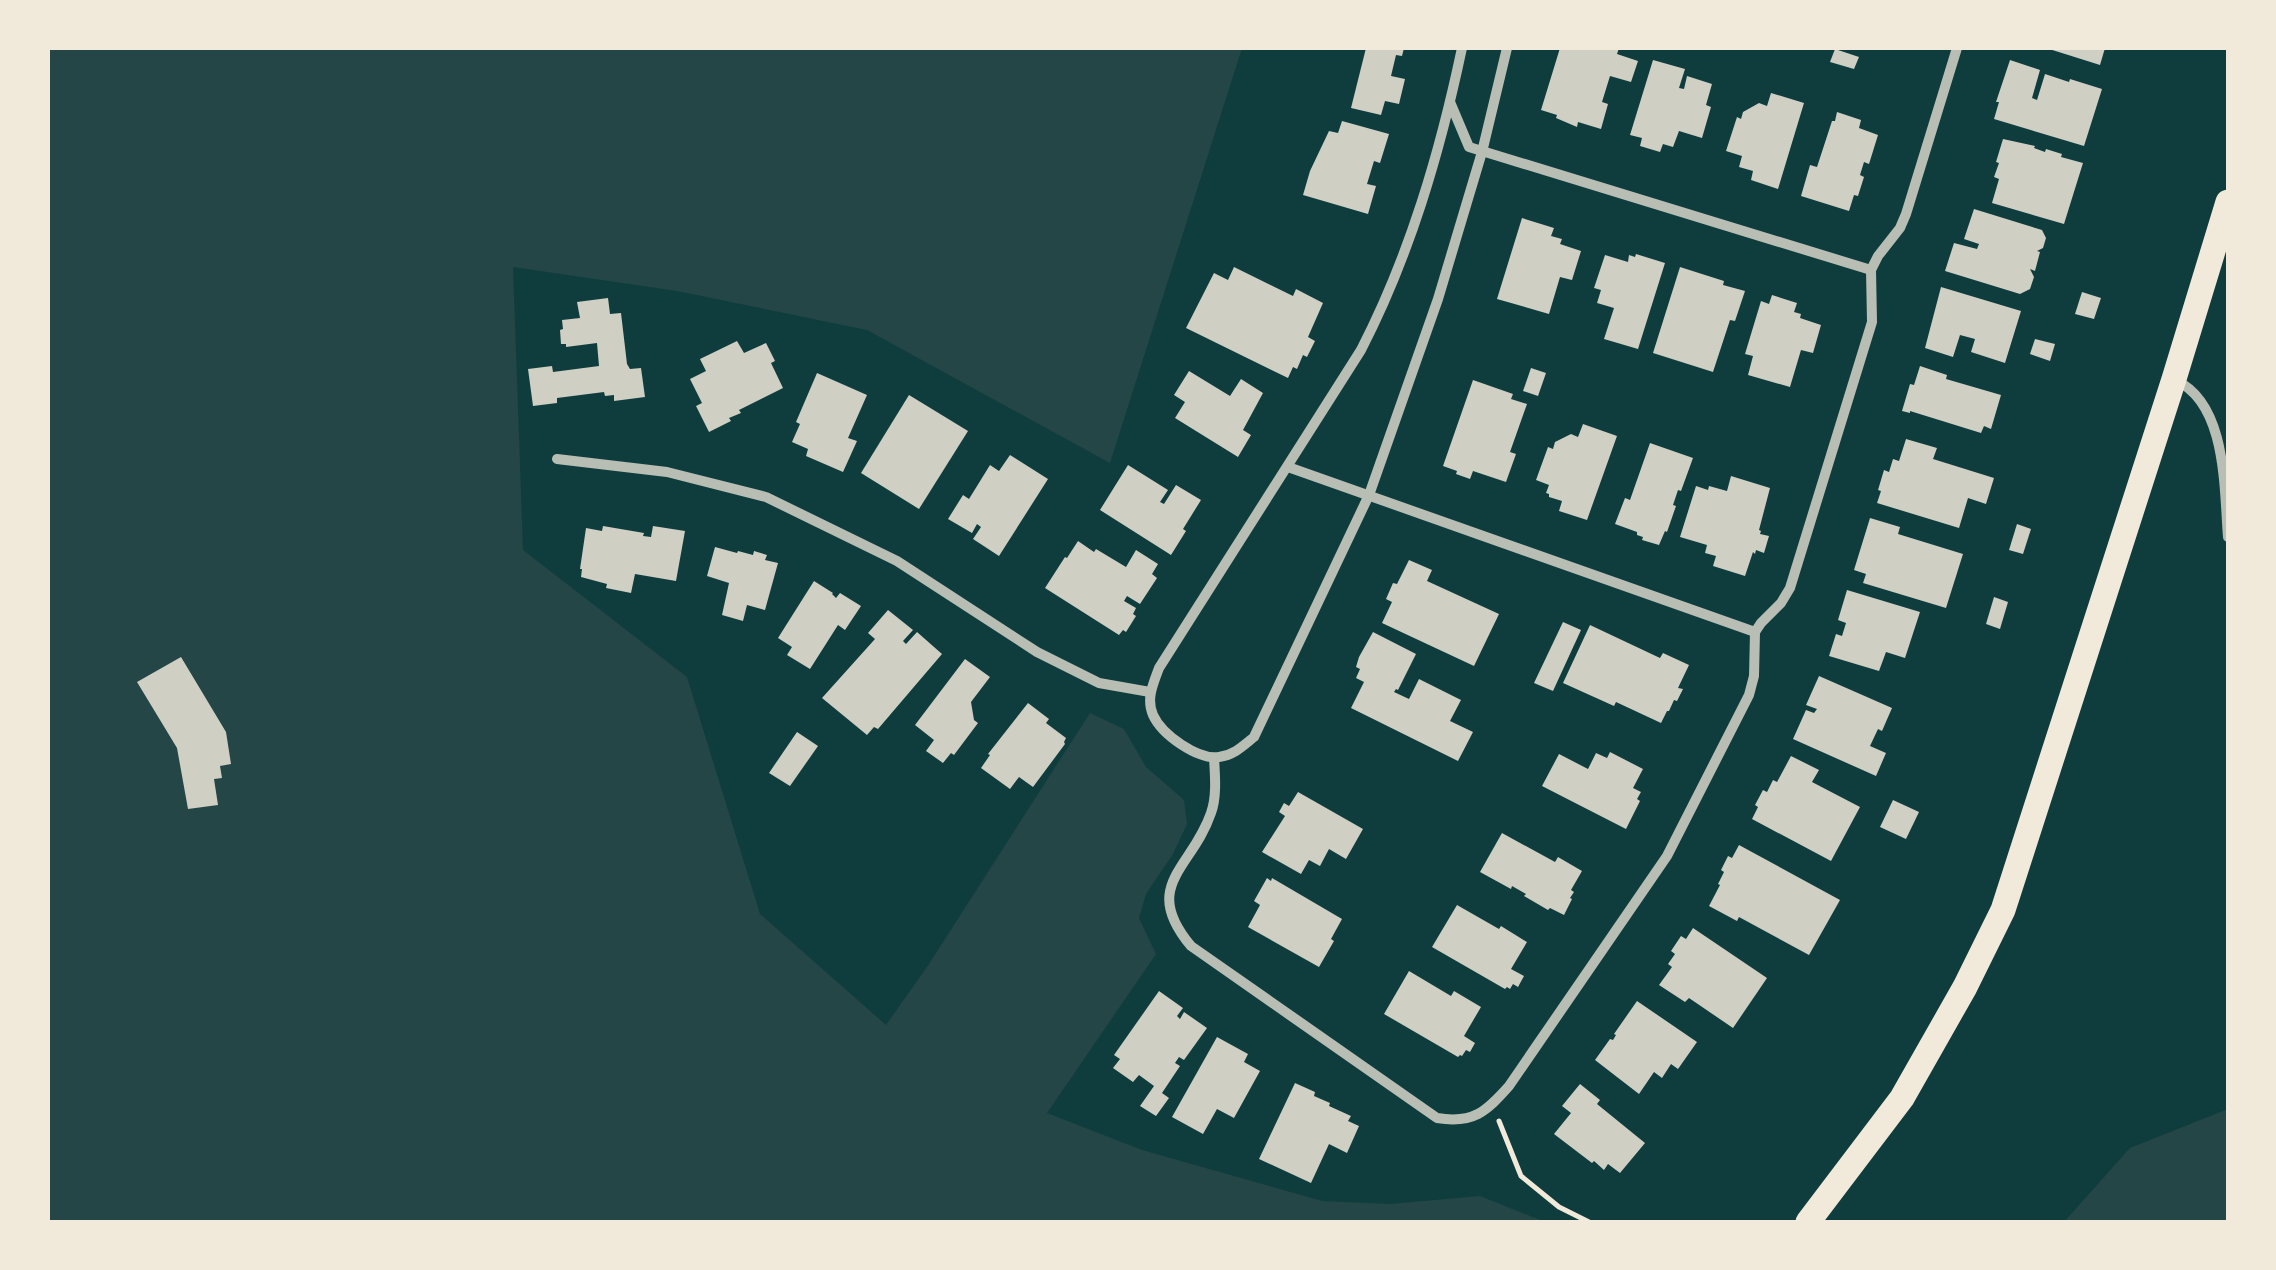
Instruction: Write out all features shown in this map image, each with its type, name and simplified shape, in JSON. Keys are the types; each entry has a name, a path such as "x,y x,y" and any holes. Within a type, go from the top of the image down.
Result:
{"main road":[{"path":"1808,1222 1902,1098 1965,986 2002,910 2228,202"}],"street":[{"path":"1462,48 1432,168 1382,310 1361,350 1159,668 1150,692 1152,714 1166,734 1189,749 1214,758 1234,753 1254,737 1369,495 1438,300 1482,152 1507,48"},
{"path":"1214,758 1213,809 1169,891 1168,910 1177,930 1190,946 1437,1118 1456,1121 1474,1117 1491,1106 1520,1071 1667,856 1750,695 1755,632 1790,588 1872,322 1871,270 1906,214 1957,48"},
{"path":"1450,102 1469,148 1871,270"},
{"path":"2174,379 2203,402 2212,420 2220,451 2228,537"},
{"path":"557,458 667,472 766,497 898,561 1037,652 1099,683 1150,692"},
{"path":"1288,467 1755,632"}],"path":[{"path":"1491,1106 1521,1176 1559,1207 1589,1222"}],"shaded area":[{"path":"48,48 1242,48 1110,463 867,330 677,291 513,267 523,550 687,677 760,914 886,1025 1090,713 1124,729 1146,767 1184,800 1187,824 1173,854 1146,894 1139,918 1156,954 1047,1113 1142,1150 1322,1201 1390,1204 1480,1196 1545,1222 48,1222"},
{"path":"2228,1109 2228,1222 2064,1222 2130,1148"}],"building":[{"path":"1366,48 1404,48 1402,56 1396,55 1391,76 1405,79 1399,104 1385,101 1381,115 1351,108"},
{"path":"1560,48 1619,48 1617,54 1638,61 1631,82 1610,76 1602,102 1608,104 1601,129 1578,122 1577,127 1541,110"},
{"path":"2046,48 2105,48 2100,65"},
{"path":"1835,49 1859,57 1854,69 1830,62"},
{"path":"1653,60 1685,69 1679,88 1684,89 1687,76 1712,84 1706,105 1711,107 1702,138 1679,131 1673,147 1663,144 1660,152 1640,146 1642,138 1630,135"},
{"path":"2010,60 2040,70 2032,98 2037,100 2045,74 2102,89 2084,146 1994,119"},
{"path":"1771,93 1804,103 1778,189 1751,180 1753,171 1739,167 1742,156 1726,151 1737,117 1741,119 1743,112 1759,103 1767,106"},
{"path":"1837,112 1861,120 1859,128 1878,135 1869,164 1864,162 1860,175 1864,177 1849,211 1801,196 1810,165 1817,167"},
{"path":"1342,121 1389,134 1380,163 1374,161 1367,184 1376,186 1368,214 1303,195 1329,131 1338,133"},
{"path":"2003,139 2083,163 2064,224 1992,203 1999,179 1994,177 1999,163 1996,162"},
{"path":"1974,209 2042,230 2046,238 2043,248 2037,251 2040,252 2035,271 2030,269 2034,277 2030,289 2020,294 1945,271 1954,243 1977,249 1979,244 1964,239"},
{"path":"1522,218 1554,228 1551,236 1562,239 1560,244 1581,251 1572,280 1560,277 1549,314 1497,299"},
{"path":"1605,255 1628,262 1629,255 1665,263 1638,349 1604,339 1614,308 1597,303 1601,290 1594,288"},
{"path":"1234,267 1293,296 1296,289 1323,303 1308,337 1315,341 1288,378 1186,328 1214,273 1228,280"},
{"path":"1680,267 1745,291 1735,321 1730,320 1713,372 1653,353"},
{"path":"1941,287 2021,311 2005,363 1971,352 1975,339 1960,335 1953,357 1925,348"},
{"path":"2082,292 2101,298 2094,319 2075,314"},
{"path":"1772,295 1797,303 1794,312 1801,314 1800,318 1821,325 1813,353 1801,350 1790,387 1748,375 1753,356 1745,354 1761,301 1769,304"},
{"path":"608,298 610,314 621,313 627,364 630,369 641,368 645,397 614,401 614,395 605,396 604,392 557,398 557,403 533,406 528,369 552,366 553,372 599,366 597,343 566,347 561,344 560,330 562,320 580,318 577,302"},
{"path":"2035,339 2055,344 2050,361 2030,354"},
{"path":"737,341 744,353 766,343 783,388 739,410 741,413 729,418 731,421 709,432 696,406 702,403 690,379 706,371 700,359"},
{"path":"1920,366 1947,375 1946,379 2001,395 1991,429 1984,426 1981,433 1902,411"},
{"path":"1531,368 1546,373 1538,396 1523,391"},
{"path":"1189,371 1230,396 1241,379 1263,393 1243,430 1251,435 1238,457 1175,418 1185,402 1174,395"},
{"path":"817,373 867,395 848,438 857,441 843,472 806,456 808,449 792,442 800,424 796,422"},
{"path":"1473,380 1513,394 1511,399 1527,404 1510,452 1516,454 1506,482 1473,471 1470,479 1443,466"},
{"path":"909,395 968,431 919,509 861,473"},
{"path":"1583,424 1617,436 1587,520 1559,511 1562,501 1549,497 1549,485 1536,480 1548,447 1553,449 1555,442 1571,434 1578,437"},
{"path":"1906,439 1937,448 1933,459 1994,478 1986,504 1968,498 1959,528 1877,503 1884,470 1889,472 1893,459 1899,461"},
{"path":"1650,443 1693,458 1659,545 1615,524 1625,498 1630,500"},
{"path":"1010,455 1048,479 999,556 973,539 981,527 977,524 972,533 948,519 963,495 969,499 990,465 999,471"},
{"path":"1128,465 1168,490 1160,502 1164,504 1176,485 1201,500 1171,555 1100,510"},
{"path":"1731,476 1770,488 1759,530 1769,536 1764,553 1753,552 1745,576 1713,566 1716,556 1705,553 1707,545 1680,537 1696,486 1727,491"},
{"path":"1870,518 1900,527 1898,534 1963,554 1946,608 1863,583 1866,574 1854,570"},
{"path":"2017,524 2031,529 2023,554 2009,550"},
{"path":"603,526 651,537 653,526 685,531 676,581 635,574 631,593 581,577 586,528 602,531"},
{"path":"1078,541 1126,567 1136,550 1158,564 1152,574 1157,578 1140,604 1127,596 1124,601 1136,608 1136,616 1126,632 1123,630 1119,635 1045,588"},
{"path":"715,547 753,555 754,551 767,555 765,560 778,563 765,610 747,605 743,621 722,615 729,583 707,576"},
{"path":"1409,560 1432,570 1427,581 1499,614 1474,666 1382,623 1392,602 1386,599"},
{"path":"814,581 836,598 840,593 861,606 845,630 838,625 810,669 787,655 792,647 778,638"},
{"path":"1847,590 1920,612 1905,658 1886,652 1879,671 1829,656 1836,634 1842,636 1846,623 1838,620"},
{"path":"1994,597 2008,602 2000,629 1986,624"},
{"path":"888,610 913,630 903,641 906,644 917,632 942,654 878,729 874,727 867,735 822,698 875,639 868,633"},
{"path":"1563,622 1581,630 1553,691 1534,683"},
{"path":"1590,625 1660,658 1663,653 1689,665 1678,688 1683,689 1661,723 1563,683"},
{"path":"1373,632 1416,654 1394,692 1409,699 1419,679 1461,700 1450,721 1473,732 1458,761 1351,708 1364,682 1356,678 1360,669 1356,667"},
{"path":"181,657 226,732 231,764 220,766 222,778 214,779 218,805 188,809 177,748 137,682"},
{"path":"965,659 990,677 971,702 978,723 954,755 951,753 943,763 926,751 934,740 915,725"},
{"path":"1819,676 1892,708 1870,746 1886,753 1876,776 1793,739 1806,710 1814,713 1817,709 1806,705"},
{"path":"1028,703 1049,719 1046,723 1066,738 1065,744 1033,787 1019,777 1010,789 981,768"},
{"path":"797,732 818,746 790,786 769,773"},
{"path":"1610,752 1643,769 1633,788 1641,792 1637,799 1640,801 1626,829 1542,786 1559,754 1588,769 1596,753 1607,758"},
{"path":"1791,756 1819,770 1812,782 1860,807 1831,861 1752,819 1763,790 1767,792 1773,780 1777,782"},
{"path":"1298,792 1363,829 1346,859 1329,849 1320,866 1309,860 1301,874 1262,852 1285,816 1279,812 1284,803 1289,806"},
{"path":"1893,800 1919,812 1906,839 1880,827"},
{"path":"1502,833 1555,862 1558,857 1582,871 1564,915 1480,872"},
{"path":"1739,845 1840,900 1809,955 1739,917 1737,921 1709,906 1720,885 1724,872 1721,870"},
{"path":"1267,878 1342,919 1319,967 1248,927 1260,905 1254,901"},
{"path":"1457,905 1527,942 1511,969 1524,976 1518,987 1513,984 1505,989 1432,947"},
{"path":"1693,928 1767,978 1733,1028 1689,998 1685,1002 1659,985 1672,967 1668,964 1675,954 1671,951 1681,936 1686,939"},
{"path":"1409,971 1451,996 1454,991 1481,1007 1464,1036 1475,1043 1470,1052 1466,1050 1458,1057 1384,1014"},
{"path":"1159,991 1183,1008 1177,1016 1180,1019 1184,1012 1207,1028 1184,1060 1179,1057 1175,1063 1180,1066 1162,1093 1169,1098 1156,1116 1140,1106 1154,1086 1139,1075 1133,1082 1113,1068 1120,1059 1114,1055"},
{"path":"1637,1001 1697,1042 1678,1069 1671,1064 1662,1078 1654,1072 1639,1094 1595,1060 1613,1040"},
{"path":"1217,1037 1248,1054 1244,1062 1260,1071 1234,1118 1217,1109 1203,1134 1172,1117"},
{"path":"1295,1083 1351,1116 1348,1121 1359,1126 1347,1153 1329,1144 1311,1183 1259,1159"},
{"path":"1580,1084 1600,1100 1597,1104 1645,1143 1620,1173 1608,1164 1604,1170 1592,1163 1554,1134 1571,1113 1562,1106"}]}
